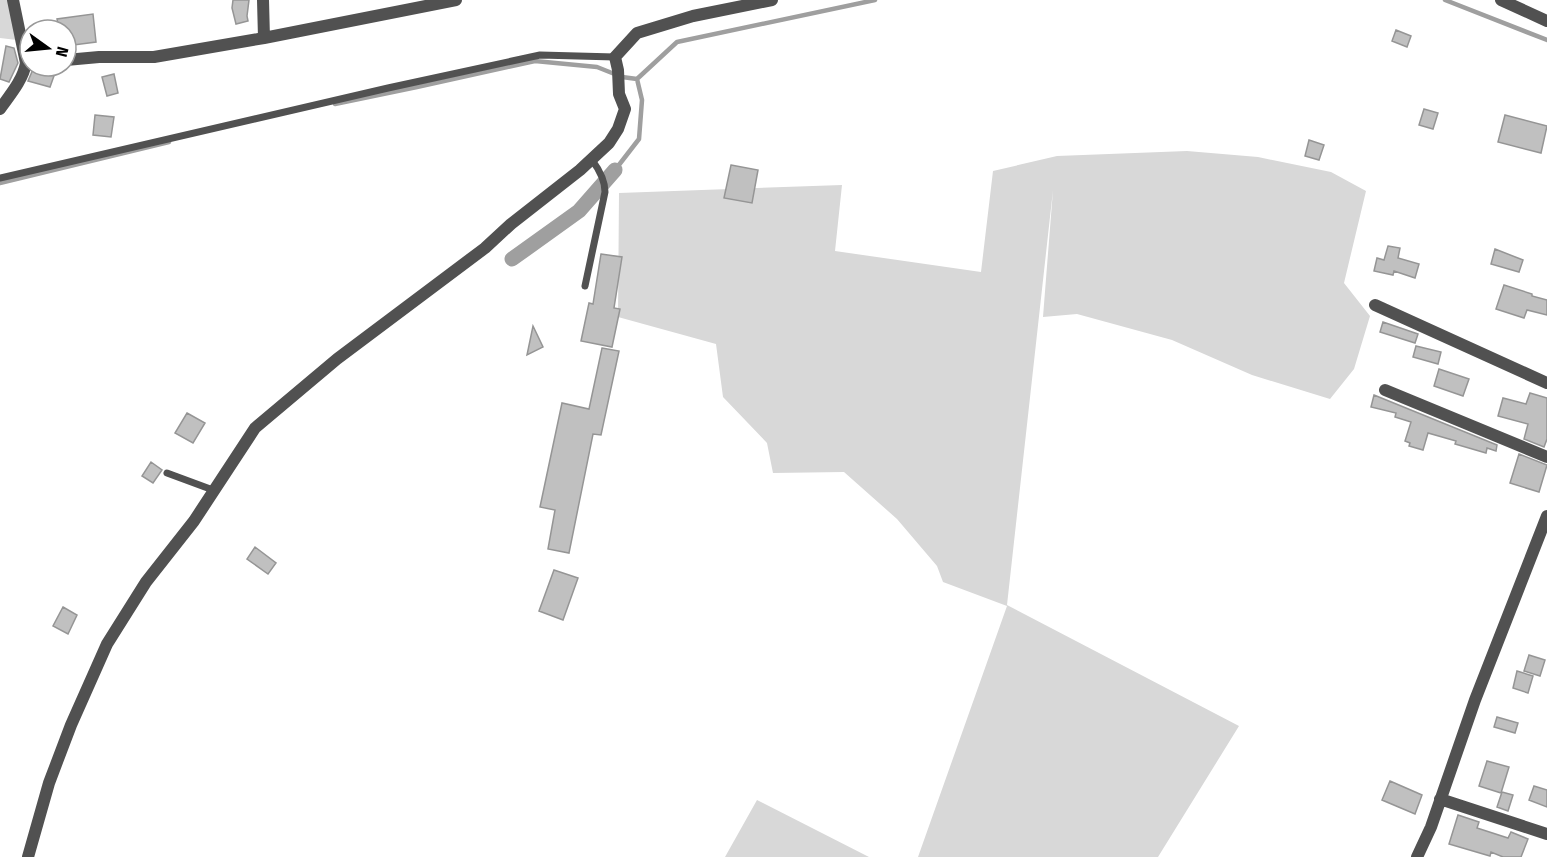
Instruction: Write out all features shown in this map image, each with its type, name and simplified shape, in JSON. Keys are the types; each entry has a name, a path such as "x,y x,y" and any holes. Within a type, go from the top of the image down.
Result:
{"street":[{"path":"13,0 18,21"},
{"path":"263,0 264,38"},
{"path":"78,59 154,57 456,0"},
{"path":"28,857 49,783 71,725 108,644 146,582 194,521 255,428 338,359 485,248 511,224 593,162 618,129 625,110 619,94 615,57 637,33 693,16 772,0"},
{"path":"1501,0 1547,21"},
{"path":"0,109 20,78"},
{"path":"1375,305 1547,382"},
{"path":"1384,390 1547,457"},
{"path":"1417,857 1431,827 1475,700 1547,516"},
{"path":"1440,799 1547,834"}],"lane":[{"path":"0,178 540,55 615,57"},
{"path":"585,286 605,192 604,184 593,162"},
{"path":"167,473 213,490"}],"shaded area":[{"path":"0,0 16,0 20,18 18,18 18,40 0,38"},
{"path":"1187,151 1258,157 1331,172 1366,191 1344,283 1370,316 1354,369 1330,399 1252,375 1172,340 1077,314 1043,317 1053,190 1007,605 1239,726 1158,857 918,857 1007,606 943,582 937,566 897,519 844,472 773,473 767,443 723,397 716,344 618,317 619,193 842,185 835,251 981,272 993,171 1057,156"},
{"path":"757,800 869,857 725,857"}],"building":[{"path":"233,0 249,0 248,21 236,24 232,8"},
{"path":"93,14 96,42 78,44 78,18 64,18"},
{"path":"1396,30 1411,36 1407,47 1392,41"},
{"path":"6,46 14,48 18,63 9,82 0,79"},
{"path":"114,74 118,93 107,96 102,77"},
{"path":"29,78 53,78 50,87 28,81"},
{"path":"1424,109 1438,113 1433,129 1419,125"},
{"path":"95,115 114,117 111,137 93,135"},
{"path":"1505,115 1547,126 1541,153 1498,142"},
{"path":"1309,140 1324,145 1319,160 1305,156"},
{"path":"731,165 758,170 752,203 724,198"},
{"path":"1388,246 1400,248 1398,258 1419,264 1415,278 1394,271 1393,275 1374,271 1377,258 1384,260"},
{"path":"1495,249 1523,260 1519,272 1491,264"},
{"path":"601,254 622,257 614,308 620,309 612,347 581,341 589,303 593,304"},
{"path":"1504,285 1547,300 1547,315 1527,310 1524,318 1496,309"},
{"path":"1383,322 1418,334 1415,343 1380,332"},
{"path":"533,326 543,347 527,355"},
{"path":"1416,346 1441,352 1438,364 1413,357"},
{"path":"602,348 619,351 601,435 593,434 569,553 548,549 555,510 540,507 562,403 589,409"},
{"path":"1439,369 1469,379 1463,396 1434,386"},
{"path":"1530,393 1547,398 1547,439 1544,447 1524,439 1528,424 1498,416 1503,398 1526,404"},
{"path":"1374,395 1497,445 1496,451 1487,448 1486,453 1428,433 1423,450 1409,446 1410,443 1405,441 1411,422 1395,417 1396,413 1371,407"},
{"path":"187,413 205,423 193,443 175,433"},
{"path":"1519,454 1547,465 1539,492 1510,483"},
{"path":"151,462 162,470 153,483 142,476"},
{"path":"255,547 276,563 268,574 247,559"},
{"path":"554,570 578,578 563,620 539,611"},
{"path":"63,607 77,615 68,634 53,626"},
{"path":"1529,655 1545,660 1540,676 1524,671"},
{"path":"1517,671 1533,676 1528,693 1513,688"},
{"path":"1497,717 1518,723 1515,733 1494,727"},
{"path":"1487,761 1509,767 1501,793 1479,786"},
{"path":"1390,781 1422,795 1415,814 1382,800"},
{"path":"1534,786 1547,790 1547,807 1529,800"},
{"path":"1502,792 1513,795 1508,811 1497,807"},
{"path":"1458,815 1479,822 1477,828 1508,838 1511,832 1528,839 1521,857 1503,857 1491,852 1490,856 1449,844"}],"waterway":[{"path":"615,170 639,139 642,100 637,79 677,42 875,0"},
{"path":"1445,0 1547,40"},
{"path":"335,104 535,61 597,67 622,77 637,79"},
{"path":"0,183 169,142"},
{"path":"512,259 579,211 615,170"}]}
